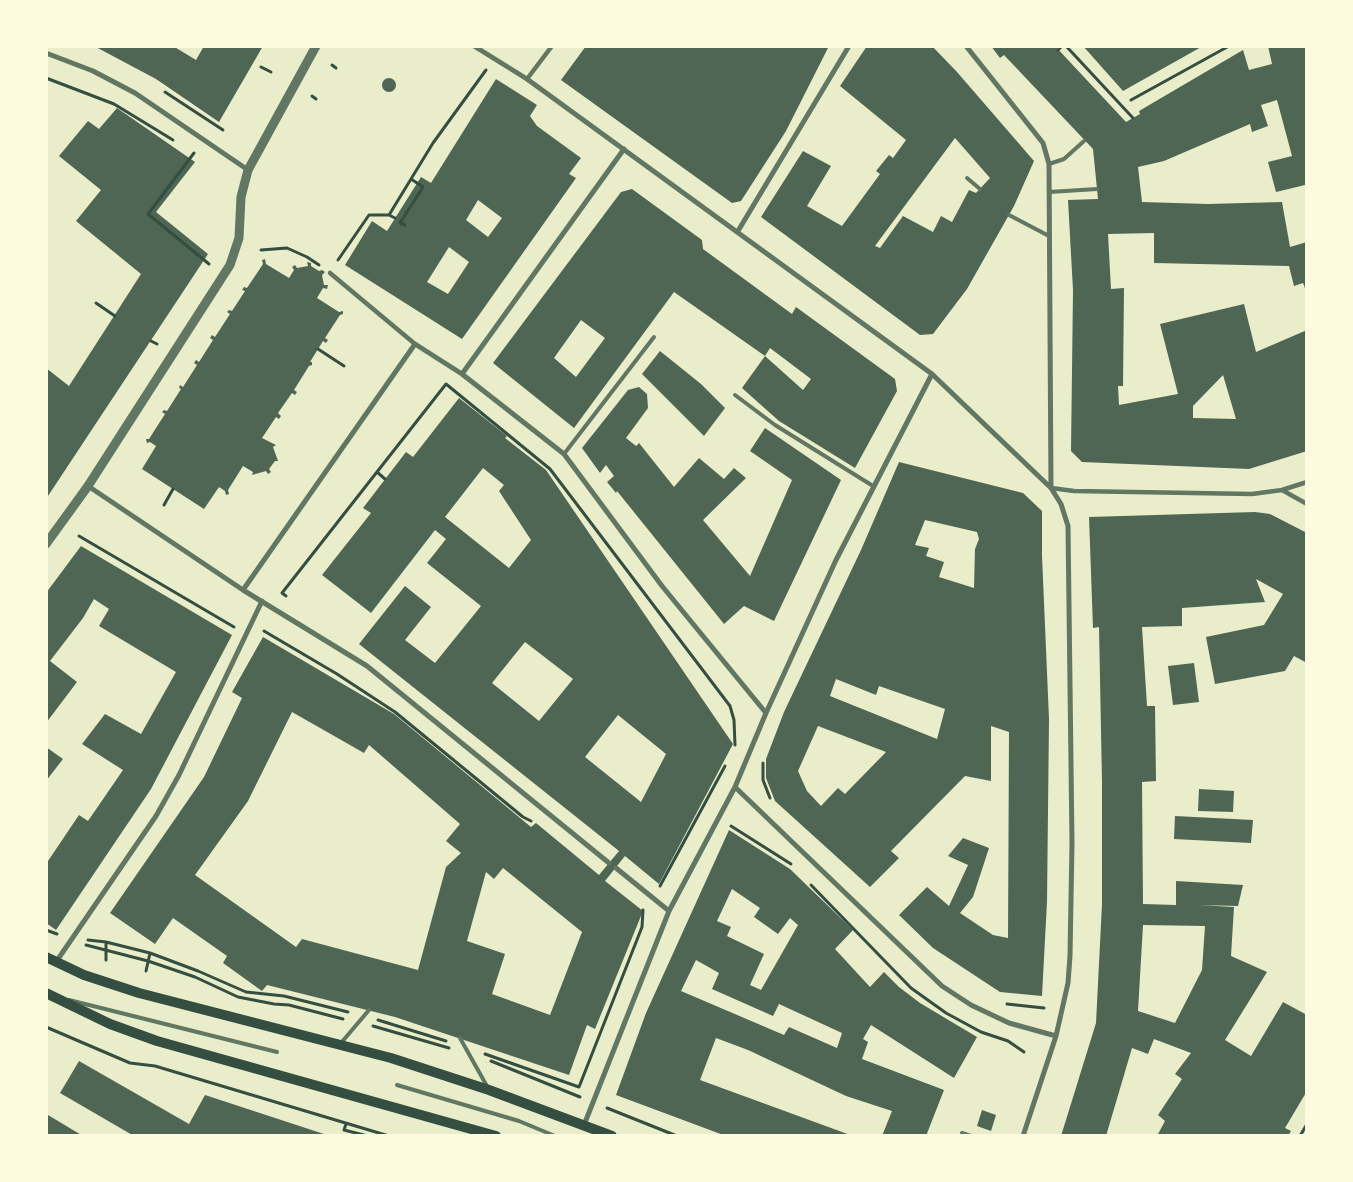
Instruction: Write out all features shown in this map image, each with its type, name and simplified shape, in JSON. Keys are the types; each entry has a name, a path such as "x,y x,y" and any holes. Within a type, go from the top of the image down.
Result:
{"main road":[{"path":"51,960 84,975 139,993 392,1058 490,1090 612,1136"},
{"path":"48,994 110,1024 156,1041 496,1136"}],"street":[{"path":"47,541 88,486 230,264 240,238 241,197 248,170 316,46"},
{"path":"474,46 527,79 932,374 1051,488 1061,504 1068,526 1072,843 1068,983 1056,1036 1022,1136"},
{"path":"527,79 552,46"},
{"path":"738,231 850,46"},
{"path":"966,46 1043,142 1049,164 1051,488"},
{"path":"46,53 93,72 136,94 248,170"},
{"path":"462,374 624,150"},
{"path":"330,273 415,344 462,374 564,454 662,586 766,713"},
{"path":"243,590 415,344"},
{"path":"584,1125 669,911 735,787 809,617 873,486 932,374"},
{"path":"1051,488 1074,491 1252,494 1282,490 1307,482"},
{"path":"88,486 243,590 367,666 609,863"},
{"path":"1282,490 1307,504"},
{"path":"51,960 70,942 156,816 179,775 262,601"},
{"path":"735,787 942,986 971,1005 1009,1023 1056,1036"},
{"path":"616,868 669,911"}],"lane":[{"path":"1049,164 1064,159 1084,140"},
{"path":"967,178 980,189"},
{"path":"1049,192 1097,189"},
{"path":"1009,215 1049,236"},
{"path":"564,454 654,337"},
{"path":"735,395 775,425 873,486"},
{"path":"48,994 277,1052"},
{"path":"340,1045 368,1010"},
{"path":"460,1038 490,1090"},
{"path":"397,1085 519,1121 555,1136"},
{"path":"962,1133 970,1136"}],"path":[{"path":"1058,50 1064,46 1133,118"},
{"path":"1131,100 1229,46"},
{"path":"332,65 336,68"},
{"path":"261,67 271,72"},
{"path":"389,215 433,143 486,70"},
{"path":"46,78 114,104 177,143"},
{"path":"312,96 316,99"},
{"path":"186,148 199,156"},
{"path":"194,153 148,214 210,264"},
{"path":"405,225 400,223 423,187 411,179"},
{"path":"261,250 287,248 307,256 330,273 369,215 389,215 395,218"},
{"path":"96,303 115,316"},
{"path":"151,341 156,344"},
{"path":"318,349 344,366"},
{"path":"282,593 446,384 550,469 730,706 736,734 735,746 731,754"},
{"path":"377,472 385,479"},
{"path":"164,505 173,489"},
{"path":"79,536 240,631"},
{"path":"260,631 268,632 322,664 395,712 523,817 537,822"},
{"path":"762,759 763,780 771,803"},
{"path":"667,876 727,762"},
{"path":"728,825 792,865"},
{"path":"805,878 911,988 946,1013 981,1032 1008,1041 1024,1052"},
{"path":"92,932 87,940 106,942 150,953 246,992 284,996 364,1016 465,1047 580,1087 642,927 644,911 636,904"},
{"path":"46,930 60,935"},
{"path":"70,942 106,948 194,976 238,997 289,1005 469,1053 677,1136"},
{"path":"106,942 106,960"},
{"path":"146,971 150,953"},
{"path":"1003,1003 1022,1007 1044,1008"},
{"path":"46,1027 130,1063 155,1066 321,1114 346,1124 389,1136"},
{"path":"346,1124 344,1130 368,1136"},
{"path":"1300,1136 1307,1124"}],"building":[{"path":"94,46 173,46 196,60 204,46 263,46 219,122 156,79"},
{"path":"586,46 829,46 786,131 741,201 732,203 561,80"},
{"path":"867,46 932,46 1034,161 1014,206 967,289 933,334 920,335 761,217 803,151 831,166 807,206 842,226 880,174 876,171 889,155 893,158 906,140 840,86","holes":["955,138 990,178 976,193 969,190 952,222 941,216 933,232 903,216 880,248 875,246"]},
{"path":"991,46 1055,46 1126,122 1140,114 1139,111 1243,50 1249,70 1272,64 1268,46 1307,46 1307,190 1305,185 1276,192 1268,162 1292,156 1277,100 1261,105 1268,126 1252,132 1250,124 1164,161 1138,167 1142,202 1208,204 1282,202 1290,247 1307,242 1307,293 1303,283 1294,286 1289,266 1154,263 1154,233 1108,234 1111,289 1124,288 1123,386 1118,386 1119,405 1178,394 1160,324 1244,304 1256,352 1307,330 1307,451 1249,469 1082,462 1071,451 1073,290 1068,200 1098,199 1093,149 1004,55 1000,58","holes":["1223,375 1236,419 1193,418 1193,406"]},
{"path":"1083,46 1203,46 1123,91"},
{"path":"386,78 392,78 396,85 392,92 386,92 382,88 382,82"},
{"path":"496,79 537,105 530,116 537,126 581,158 569,174 576,178 462,339 345,265 372,221 387,231 421,177 431,183","holes":["478,200 502,218 488,237 466,220","449,247 469,262 448,294 427,282"]},
{"path":"117,108 195,162 156,212 208,254 46,499 46,368 69,386 141,274 76,221 101,190 59,156 88,121 99,129"},
{"path":"632,189 702,240 703,249 792,314 796,307 895,379 897,391 855,468 779,421 742,388 765,356 674,292 574,428 493,363 621,192","holes":["581,320 605,338 576,377 554,358","770,348 811,379 803,390 765,356"]},
{"path":"265,259 266,264 289,278 294,270 292,267 295,265 297,268 308,266 307,262 311,263 311,266 319,271 325,272 322,275 324,285 328,285 327,289 323,288 317,298 339,312 343,311 343,314 340,315 325,338 328,340 326,343 323,341 310,362 312,362 312,365 309,366 294,390 297,392 295,395 292,393 278,413 281,416 279,419 276,417 262,438 276,445 273,447 278,461 275,461 269,469 271,472 268,474 266,471 252,475 253,472 243,466 228,490 229,494 226,495 225,491 219,487 204,509 142,469 156,446 150,442 147,443 146,439 149,439 165,414 162,412 164,410 167,411 181,389 179,388 180,385 183,387 197,365 194,363 196,360 199,362 213,340 210,338 212,335 215,337 230,314 227,312 229,310 232,311 245,291 242,290 244,287 247,288 263,264 262,260"},
{"path":"660,351 701,384 725,408 704,436 642,374"},
{"path":"639,387 647,394 648,408 626,438 636,446 639,443 674,487 699,458 724,479 734,468 746,478 703,520 750,576 792,480 750,451 765,428 841,480 774,621 744,606 724,624 617,491 616,493 607,482 614,476 606,465 600,473 582,448 628,390"},
{"path":"459,398 546,470 733,744 659,884 625,856 605,881 643,911 595,1029 587,1025 569,1075 395,1017 267,985 262,991 223,963 227,956 173,918 155,944 110,913 204,777 242,698 232,692 263,637 394,714 531,827 536,823 599,875 619,851 359,644 405,586 431,607 405,640 435,663 481,606 427,563 446,539 435,530 371,613 322,575 371,513 363,508 406,452 413,457","holes":["483,468 504,485 499,491 531,540 509,568 445,517","525,642 573,679 539,721 492,683","292,712 364,753 369,745 460,824 446,841 461,853 446,867 418,970 302,939 296,947 195,875 248,801","618,715 666,754 641,802 585,757","503,868 582,932 550,1015 492,994 505,954 467,941 486,872 494,879"]},
{"path":"899,462 1023,493 1042,511 1042,556 1049,719 1047,902 1042,996 1000,992 933,948 899,915 927,887 949,906 968,865 948,856 963,838 989,848 973,897 960,913 993,935 1008,938 1009,732 991,726 991,781 965,776 891,851 899,858 870,887 775,801 766,778 766,759 784,712 861,550","holes":["925,520 977,532 979,539 975,549 974,588 939,577 944,562 926,556 929,548 915,545","836,679 876,695 879,686 945,709 937,739 830,696","818,726 886,752 845,794 838,788 821,806 807,791 798,771"]},
{"path":"1255,512 1270,514 1307,533 1307,663 1294,656 1285,671 1215,684 1206,637 1264,625 1283,594 1256,579 1265,602 1182,608 1182,626 1142,627 1147,706 1155,706 1156,781 1142,782 1143,904 1176,905 1176,881 1243,885 1238,906 1199,905 1234,907 1231,956 1267,972 1225,1040 1251,1056 1283,1002 1307,1015 1307,1091 1285,1128 1291,1131 1288,1136 1157,1136 1165,1121 1158,1115 1182,1079 1175,1074 1191,1053 1154,1039 1148,1054 1132,1048 1106,1136 1061,1136 1096,1023 1102,904 1099,627 1093,628 1089,517","holes":["1143,925 1205,926 1202,970 1175,1023 1138,1011"]},
{"path":"81,546 232,635 151,789 56,930 46,923 46,864 79,815 88,821 123,770 82,744 105,714 141,734 176,672 99,626 109,609 94,599 83,618 50,661 77,682 46,723 46,593"},
{"path":"1194,663 1199,702 1173,705 1168,666"},
{"path":"46,747 63,759 46,781"},
{"path":"1199,789 1234,791 1233,812 1198,811"},
{"path":"1175,816 1253,820 1251,843 1174,839"},
{"path":"729,830 790,869 853,930 835,949 870,987 884,972 899,987 920,1003 977,1037 954,1078 871,1025 863,1039 868,1042 862,1059 944,1090 926,1136 882,1136 892,1111 846,1096 748,1050 716,1038 700,1080 853,1136 726,1136 616,1095 646,1013","holes":["732,889 760,908 754,917 778,934 790,918 798,925 761,990 750,985 764,954 727,936 731,927 717,921","696,960 719,973 712,989 773,1016 779,1004 842,1033 837,1048 789,1027 784,1035 681,991"]},
{"path":"79,1061 189,1124 205,1095 330,1136 134,1136 60,1093"},
{"path":"982,1110 996,1115 991,1131 977,1126"},
{"path":"48,1115 83,1136 46,1136"}]}
